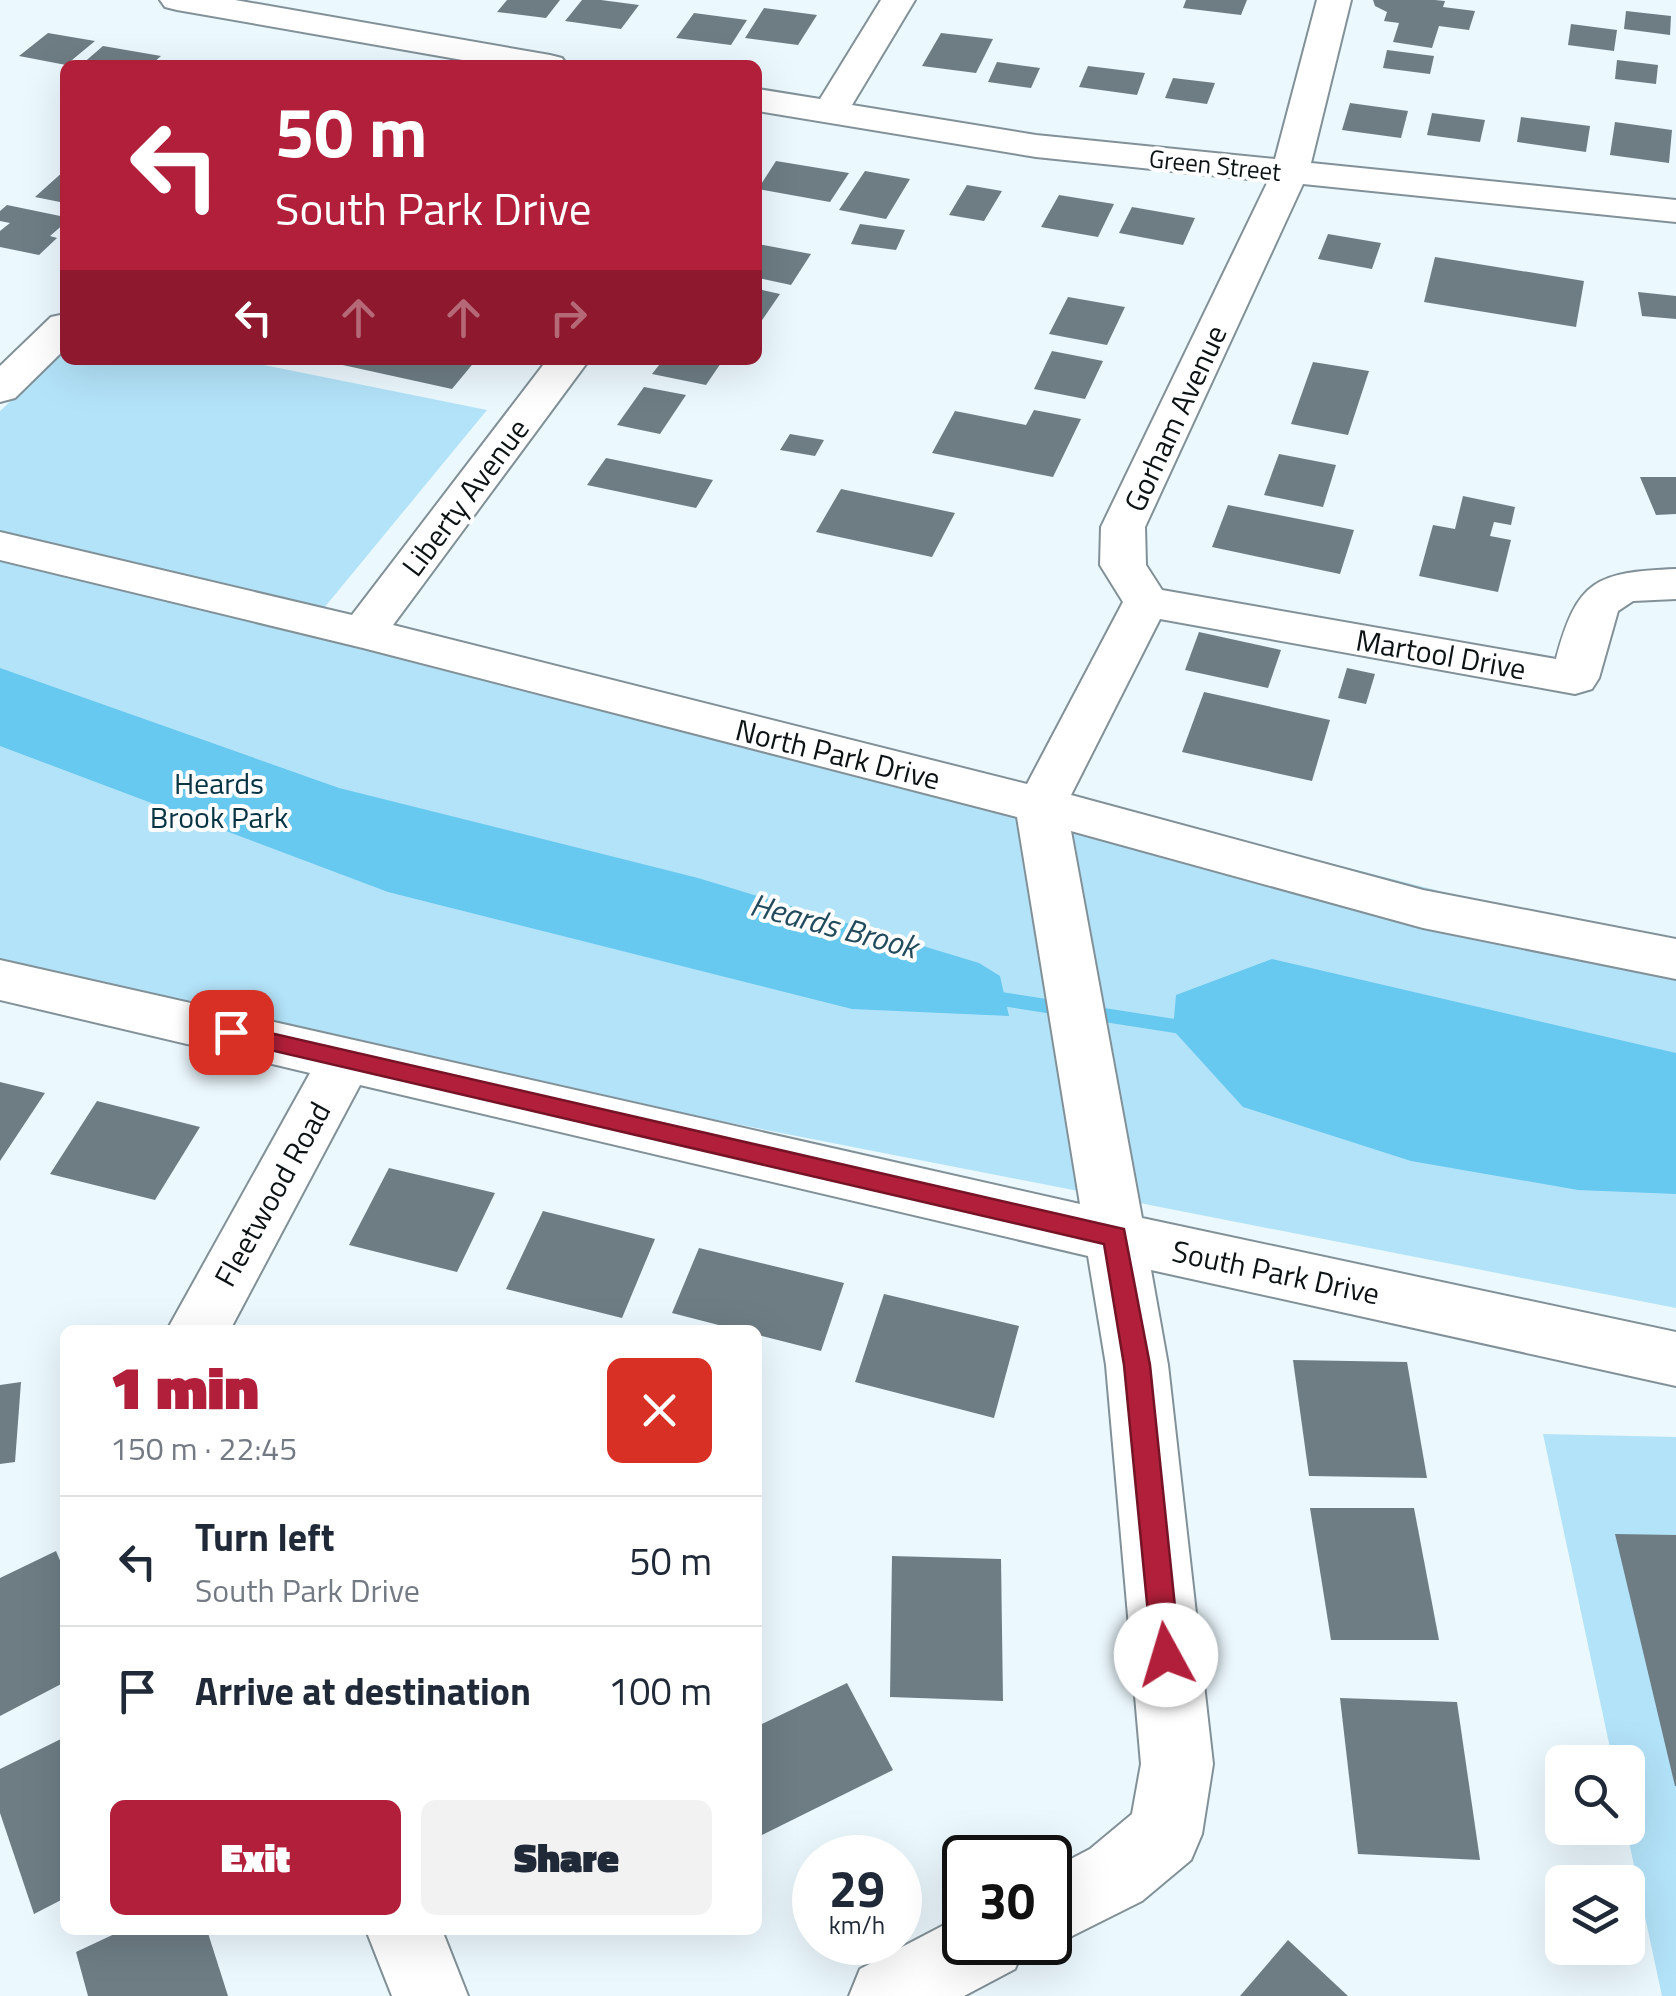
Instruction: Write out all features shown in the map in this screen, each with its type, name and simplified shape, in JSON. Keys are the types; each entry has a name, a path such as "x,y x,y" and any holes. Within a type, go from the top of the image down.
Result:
{"street":[{"path":"177,0 521,60"},
{"path":"325,26 350,0"},
{"path":"828,113 898,0"},
{"name":"Gorham Avenue","path":"1146,602 1122,565 1123,527 1290,173 1334,0"},
{"path":"342,60 369,34"},
{"name":"Green Street","path":"762,103 1036,146 1676,211"},
{"path":"0,388 60,331"},
{"name":"Liberty Avenue","path":"362,633 564,365"},
{"name":"North Park Drive","path":"0,546 1041,805 1423,909 1676,960"},
{"name":"Martool Drive","path":"1146,602 1575,678 1594,608 1603,595 1642,584 1676,584"},
{"path":"1072,1898 1116,1875 1165,1834 1177,1764 1137,1365 1041,805 1146,602"},
{"name":"South Park Drive","path":"0,980 1115,1236 1676,1359"},
{"name":"Fleetwood Road","path":"201,1325 346,1059"},
{"path":"406,1935 430,1996"},
{"path":"887,1996 945,1965"}],"green space":[{"name":"Heards Brook Park","path":"60,356 60,365 264,365 487,410 324,608 1676,951 1676,1308 0,980 0,411"},
{"path":"1543,1434 1676,1437 1676,1996 1662,1996 1645,1917 1645,1865 1634,1865 1630,1845 1645,1845 1645,1745 1609,1745"}],"water":[{"path":"0,668 339,788 698,878 979,963 1000,976 1009,1016 852,1009 388,892 0,746"},
{"path":"1272,959 1676,1053 1676,1194 1578,1190 1411,1161 1243,1107 1173,1030 1176,995"}],"building":[{"path":"507,0 560,0 546,18 497,12"},
{"path":"582,0 639,5 621,29 565,21"},
{"path":"1186,0 1247,0 1241,15 1183,8"},
{"path":"1373,0 1445,1 1443,7 1475,11 1469,30 1439,26 1432,48 1393,42 1399,23 1384,21 1387,12 1375,6"},
{"path":"764,8 817,15 798,45 745,38"},
{"path":"1626,11 1671,16 1670,35 1624,29"},
{"path":"694,13 747,20 731,45 676,38"},
{"path":"1571,24 1617,30 1614,51 1568,45"},
{"path":"48,33 95,41 72,60 60,60 60,64 19,56"},
{"path":"941,33 993,39 976,73 922,66"},
{"path":"103,46 161,56 157,60 87,60"},
{"path":"1387,50 1434,56 1430,74 1383,68"},
{"path":"1617,60 1658,65 1656,84 1615,79"},
{"path":"997,62 1040,68 1031,88 988,82"},
{"path":"1088,66 1145,73 1137,95 1079,87"},
{"path":"1173,78 1215,83 1207,104 1165,98"},
{"path":"1350,103 1408,111 1401,138 1342,130"},
{"path":"1432,113 1485,120 1480,142 1427,135"},
{"path":"1521,117 1590,126 1586,152 1517,142"},
{"path":"1615,122 1672,130 1669,163 1610,155"},
{"path":"776,161 849,173 830,202 762,190 762,183"},
{"path":"865,171 910,179 886,219 839,210"},
{"path":"60,174 60,202 35,197"},
{"path":"967,185 1002,191 984,221 949,215"},
{"path":"1059,195 1114,204 1098,237 1041,227"},
{"path":"7,205 60,216 60,227 50,236 57,238 39,255 0,247 0,231 10,223 0,221 0,211"},
{"path":"1132,207 1195,218 1183,245 1119,233"},
{"path":"860,224 905,230 896,250 851,244"},
{"path":"1328,234 1381,243 1372,269 1318,259"},
{"path":"762,245 811,254 791,285 762,279"},
{"path":"1435,257 1584,281 1576,327 1424,302"},
{"path":"762,290 780,294 762,320"},
{"path":"1638,292 1676,296 1676,319 1642,316"},
{"path":"1068,297 1125,307 1107,345 1049,334"},
{"path":"1052,351 1103,361 1085,399 1034,389"},
{"path":"1313,362 1369,371 1348,435 1291,424"},
{"path":"343,365 472,365 452,389"},
{"path":"659,365 720,365 706,385 652,374"},
{"path":"644,387 686,395 660,434 617,425"},
{"path":"1034,410 1081,419 1053,477 932,453 955,411 1026,425"},
{"path":"790,434 824,440 815,456 780,450"},
{"path":"1279,454 1336,465 1323,507 1264,495"},
{"path":"606,458 713,480 696,508 587,485"},
{"path":"1640,477 1676,477 1676,514 1656,515"},
{"path":"841,489 955,513 932,557 816,532"},
{"path":"1463,496 1515,507 1511,525 1494,522 1490,536 1511,540 1498,592 1419,576 1433,525 1455,529"},
{"path":"1228,505 1354,530 1340,574 1212,547"},
{"path":"1199,632 1281,650 1268,688 1185,670"},
{"path":"1347,668 1375,674 1366,704 1338,698"},
{"path":"1204,692 1330,720 1312,781 1182,752"},
{"path":"0,1082 45,1093 0,1161"},
{"path":"97,1101 200,1127 155,1200 50,1174"},
{"path":"389,1168 495,1193 457,1272 349,1245"},
{"path":"543,1211 655,1239 622,1318 506,1289"},
{"path":"699,1248 844,1283 821,1351 762,1336 762,1325 719,1325 672,1313"},
{"path":"884,1294 1019,1326 994,1418 855,1382"},
{"path":"1293,1360 1407,1362 1427,1478 1309,1476"},
{"path":"21,1382 15,1462 0,1464 0,1385"},
{"path":"1310,1508 1414,1508 1439,1640 1331,1640"},
{"path":"1615,1534 1676,1535 1676,1786 1675,1786"},
{"path":"56,1551 60,1560 60,1685 0,1716 0,1578"},
{"path":"892,1556 1001,1559 1003,1701 890,1697"},
{"path":"847,1683 893,1770 762,1835 762,1724"},
{"path":"1340,1698 1457,1702 1480,1860 1358,1854"},
{"path":"60,1739 60,1901 34,1914 0,1813 0,1769"},
{"path":"112,1935 209,1935 228,1996 88,1996 76,1952"},
{"path":"1288,1940 1348,1996 1240,1996"}],"waterway":[{"name":"Heards Brook","path":"982,996 1194,1029"}],"route":[{"path":"231,1032 1115,1236 1137,1365 1166,1655"}]}
